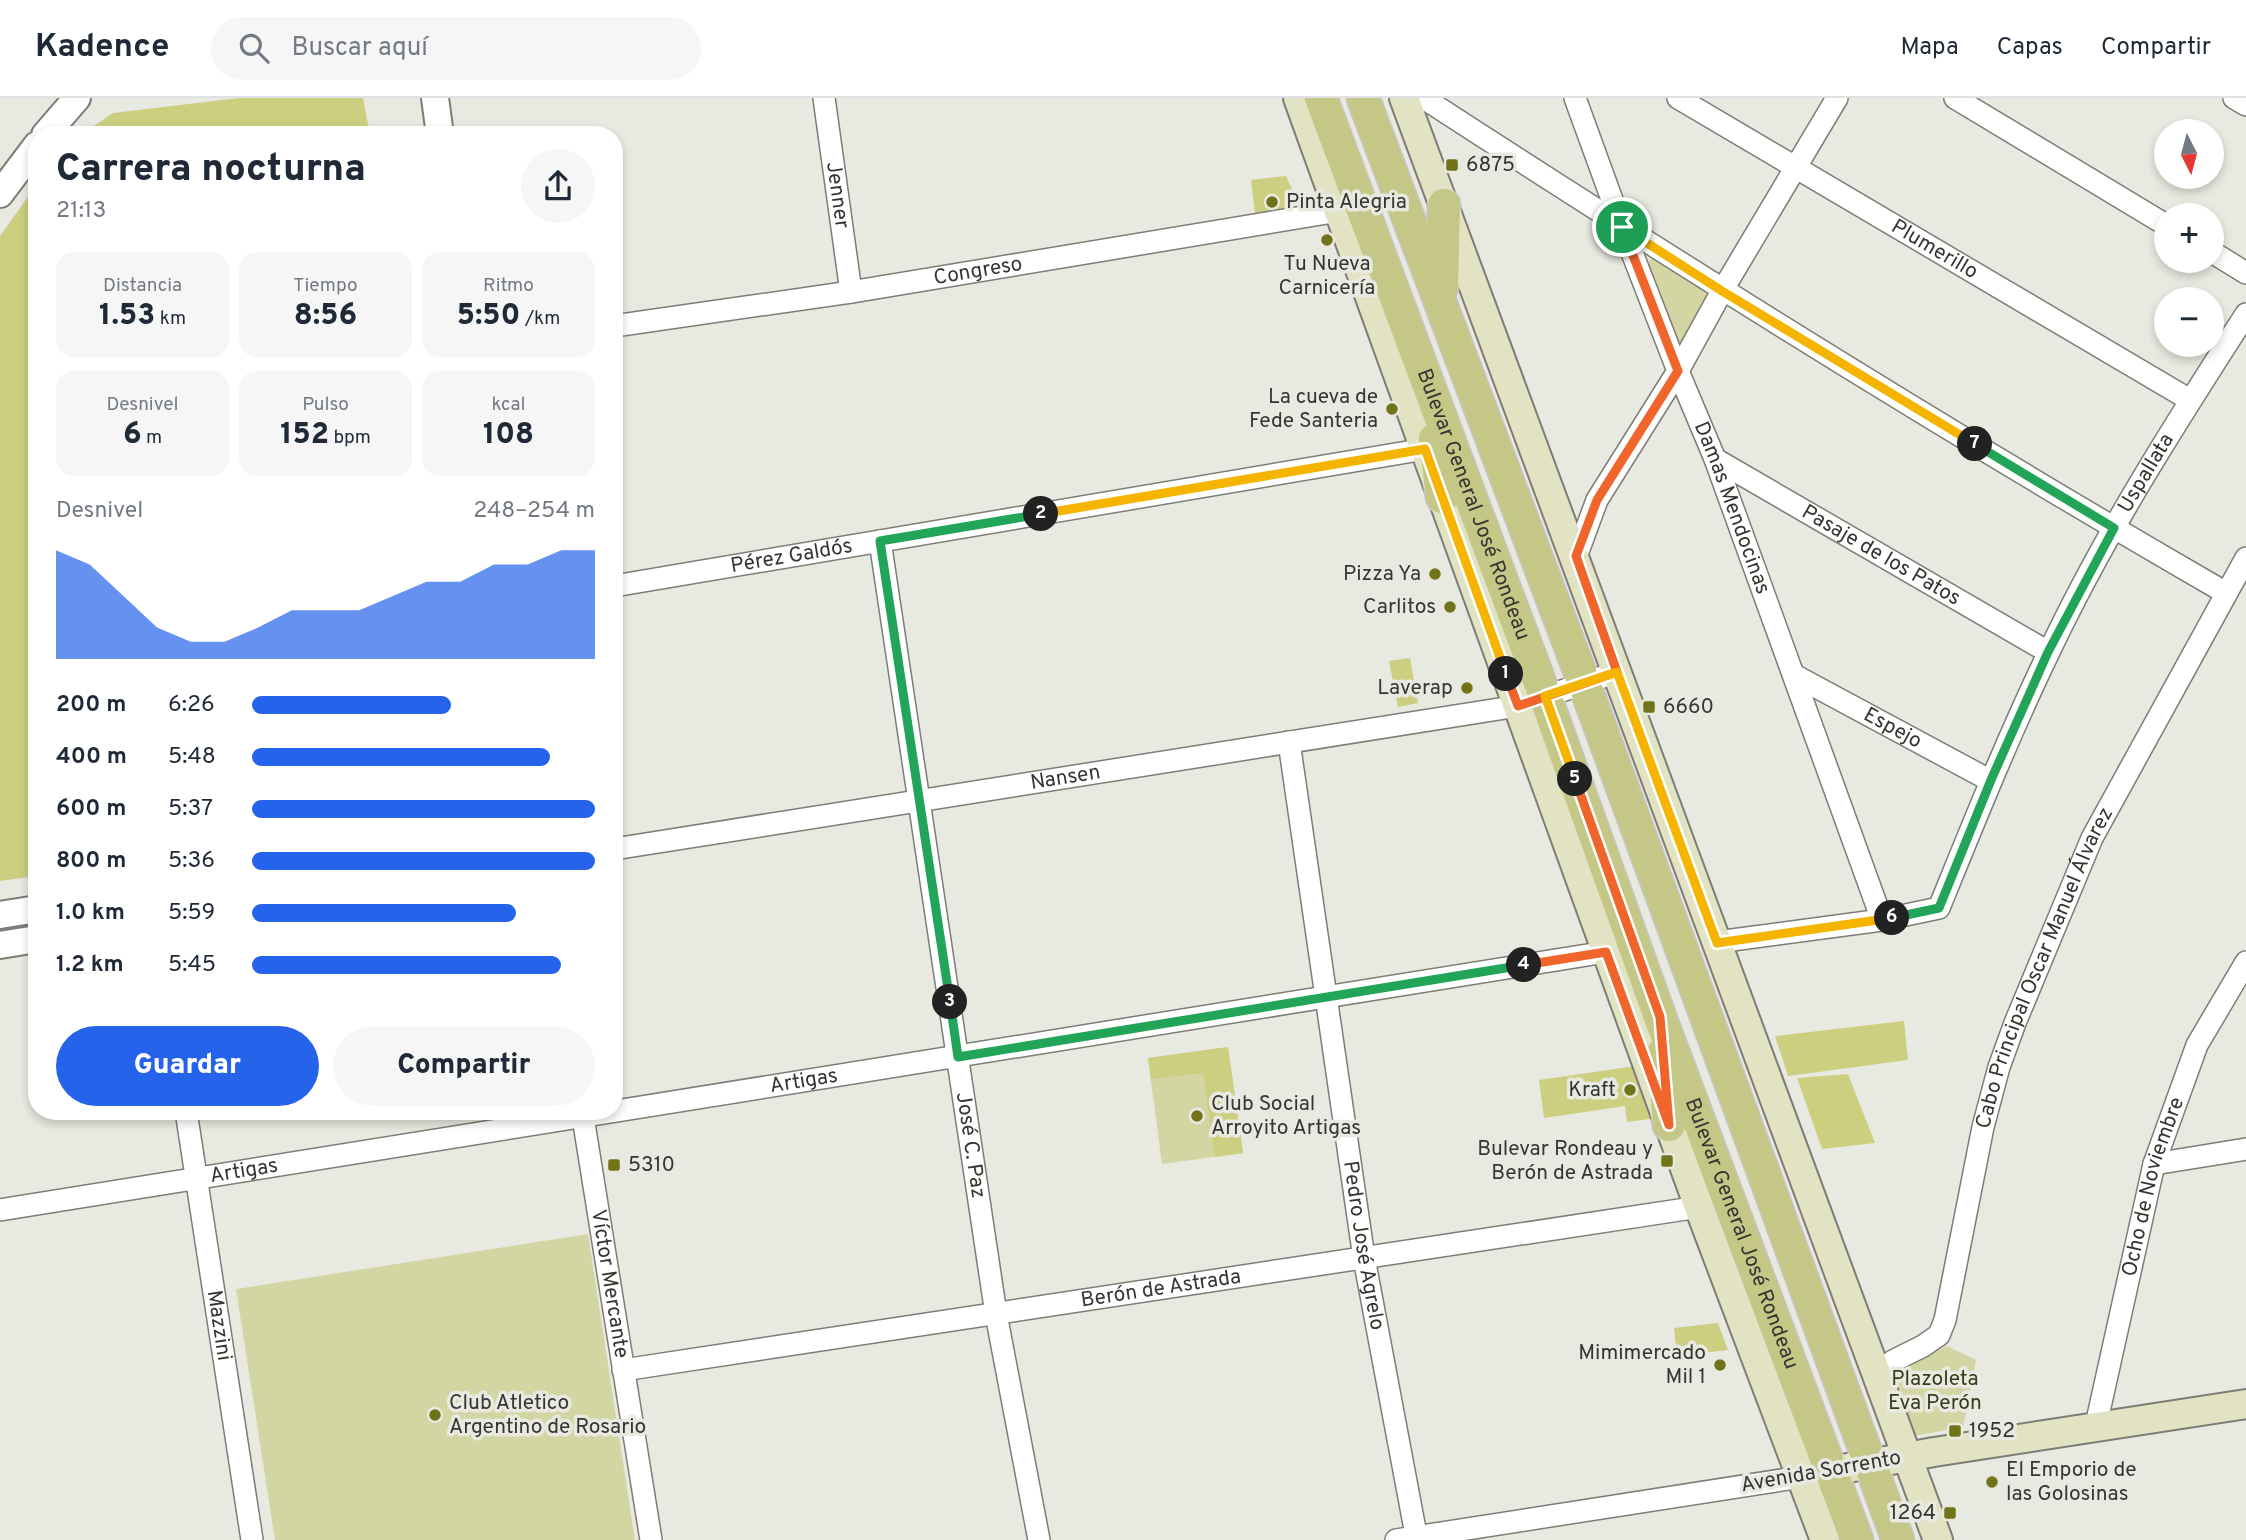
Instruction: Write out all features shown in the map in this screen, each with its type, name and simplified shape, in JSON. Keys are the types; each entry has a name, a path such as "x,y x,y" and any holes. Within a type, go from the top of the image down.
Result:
{"main road":[{"name":"Bulevar General José Rondeau","path":"1298,98 1442,497 1532,701 1660,1017 1857,1540"},
{"name":"Bulevar General José Rondeau","path":"1321,98 1428,386 1532,701 1606,952 1825,1540"},
{"name":"Bulevar General José Rondeau","path":"1363,98 1584,683 1898,1540"},
{"path":"1405,101 1938,1540"},
{"path":"1442,303 1444,205"},
{"path":"1428,386 1442,497"},
{"path":"1660,1017 1669,1125"},
{"name":"Avenida Sorrento","path":"1801,1477 2096,1425 2246,1404"}],"street":[{"path":"53,126 77,98"},
{"path":"435,98 439,126"},
{"name":"Jenner","path":"824,98 851,292"},
{"name":"Damas Mendocinas","path":"1575,98 1622,227 1715,459 1882,920"},
{"name":"Plumerillo","path":"1678,98 2190,401"},
{"path":"1584,584 1576,556 1597,500 1678,371 1722,291 1838,98"},
{"path":"1955,98 2154,218"},
{"path":"2234,98 2246,105"},
{"path":"1405,101 1425,99 1722,291 2226,593"},
{"path":"0,194 28,157"},
{"name":"Congreso","path":"623,325 851,292 1339,211"},
{"path":"2224,259 2246,272"},
{"name":"Uspallata","path":"1882,920 1939,908 1991,780 2048,652 2114,528 2246,314"},
{"name":"Pérez Galdós","path":"623,584 1425,449"},
{"name":"Pasaje de los Patos","path":"1715,459 2048,652"},
{"name":"José C. Paz","path":"880,541 996,1314 1039,1540"},
{"name":"Cabo Principal Oscar Manuel Álvarez","path":"1877,1374 1893,1361 1939,1335 1983,1127 1999,1067 2015,1023 2092,838 2246,558"},
{"name":"Nansen","path":"623,848 1532,701 1617,672"},
{"name":"Espejo","path":"1794,676 1991,780"},
{"name":"Pedro José Agrelo","path":"1289,742 1364,1258 1410,1539"},
{"path":"0,915 28,910"},
{"path":"1717,943 1882,920"},
{"path":"0,945 28,940"},
{"name":"Artigas","path":"623,1108 958,1057 1606,952"},
{"name":"Ocho de Noviembre","path":"2096,1425 2154,1164 2197,1045 2246,962"},
{"name":"Mazzini","path":"187,1120 252,1540"},
{"name":"Artigas","path":"0,1210 546,1120"},
{"name":"Víctor Mercante","path":"583,1120 651,1540"},
{"path":"2154,1164 2246,1149"},
{"name":"Berón de Astrada","path":"624,1370 1699,1207"},
{"name":"Avenida Sorrento","path":"1410,1539 1801,1477"}],"green space":[{"path":"1652,258 1710,294 1678,350 1643,266"},
{"name":"Club Social Arroyito Artigas","path":"1228,1047 1243,1153 1162,1164 1148,1058"},
{"name":"Club Atletico Argentino de Rosario","path":"588,1234 635,1540 275,1540 236,1289"},
{"name":"Plazoleta Eva Perón","path":"1947,1346 1976,1360 1963,1427 1914,1436 1894,1375"}],"building":[{"path":"239,98 363,98 368,126 94,126 113,113"},
{"name":"Pinta Alegria","path":"1286,176 1294,194 1287,210 1255,214 1251,180"},
{"path":"28,197 28,877 0,881 0,236"},
{"path":"1410,658 1418,703 1398,707 1389,661"},
{"path":"1904,1021 1908,1060 1788,1076 1775,1036"},
{"path":"1228,1047 1243,1153 1215,1157 1203,1073 1151,1079 1148,1058"},
{"path":"1636,1066 1656,1118 1627,1122 1625,1106 1544,1118 1539,1080"},
{"path":"1848,1074 1875,1143 1822,1149 1797,1078"},
{"path":"1718,1323 1728,1350 1677,1356 1674,1328"}],"place":[{"name":"6875","path":"1452,165"},
{"name":"Pinta Alegria","path":"1272,202"},
{"name":"Tu Nueva Carnicería","path":"1327,240"},
{"name":"La cueva de Fede Santeria","path":"1392,409"},
{"name":"Pizza Ya","path":"1435,574"},
{"name":"Carlitos","path":"1450,607"},
{"name":"Laverap","path":"1467,688"},
{"name":"6660","path":"1649,707"},
{"name":"Kraft","path":"1630,1090"},
{"name":"Club Social Arroyito Artigas","path":"1197,1116"},
{"name":"Bulevar Rondeau y Berón de Astrada","path":"1667,1161"},
{"name":"5310","path":"614,1165"},
{"name":"Mimimercado Mil 1","path":"1720,1365"},
{"name":"Club Atletico Argentino de Rosario","path":"435,1415"},
{"name":"1952","path":"1955,1431"},
{"name":"El Emporio de las Golosinas","path":"1992,1482"},
{"name":"1264","path":"1950,1513"}],"route":[{"path":"1622,227 1678,371 1597,500 1576,556 1617,672 1518,706 1425,449 880,541 958,1057 1606,952 1669,1125 1660,1017 1545,696 1617,672 1717,943 1882,920 1939,908 1991,780 2048,652 2114,528 1722,291 1622,227"}]}
